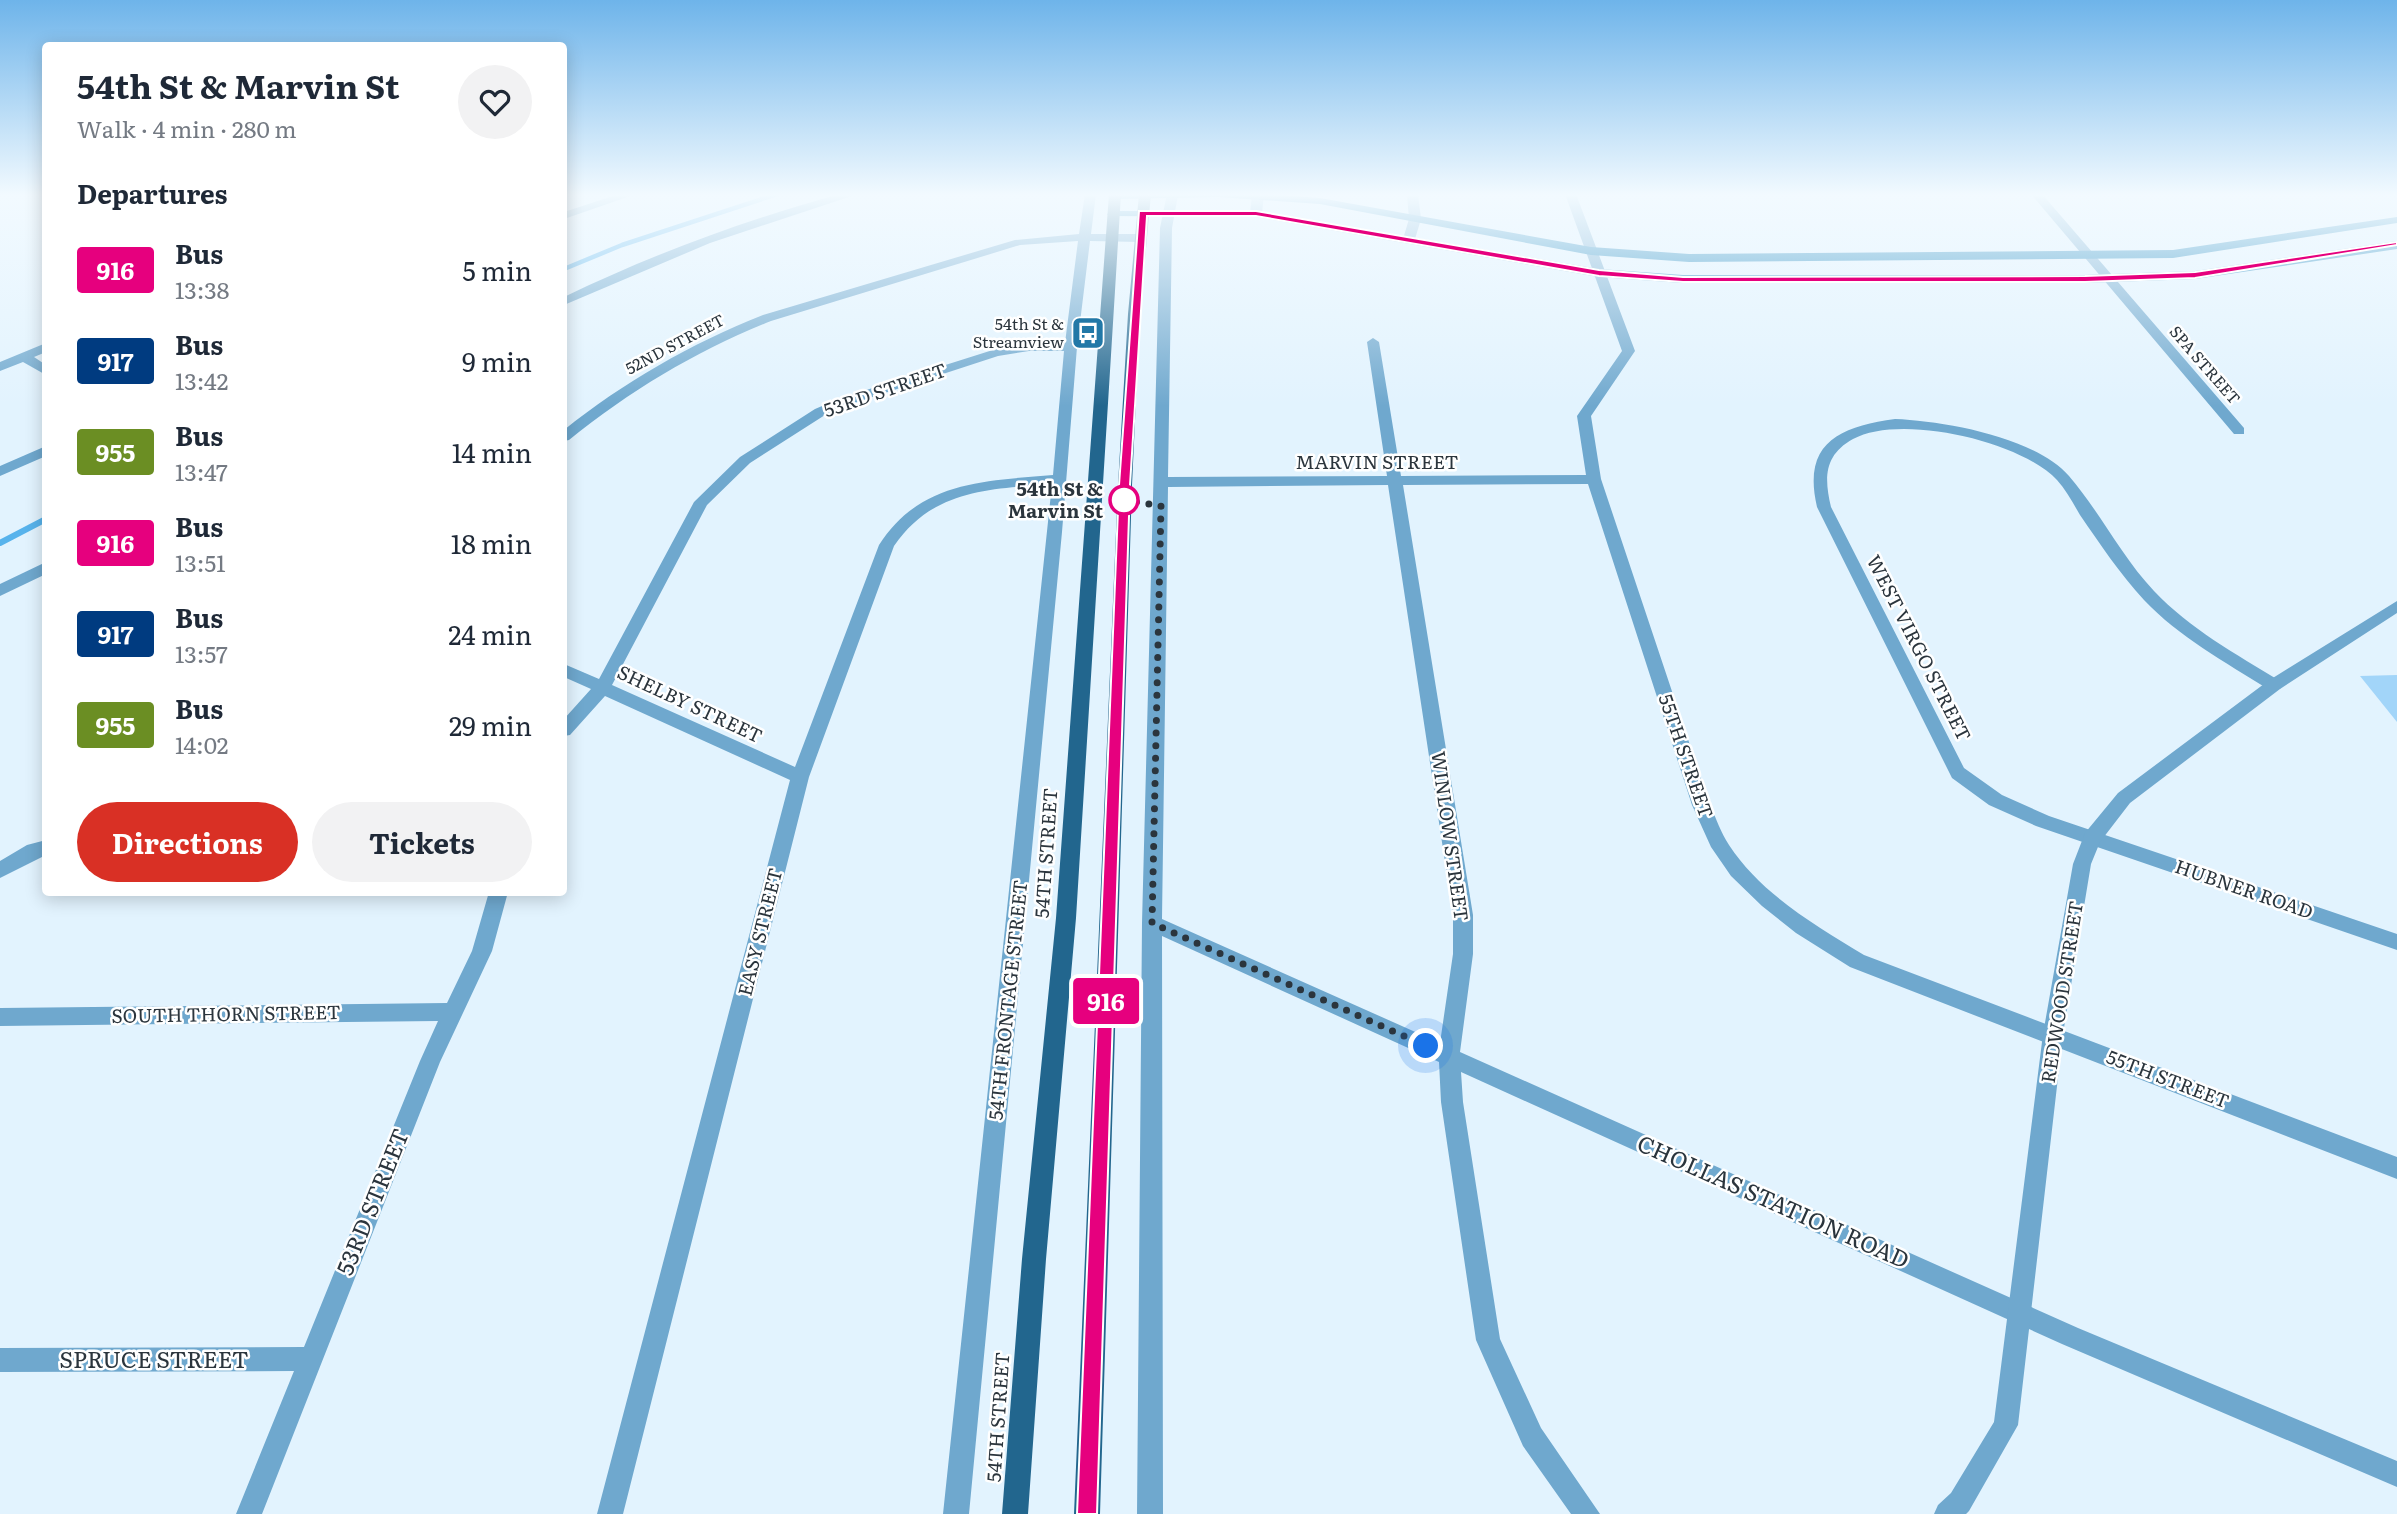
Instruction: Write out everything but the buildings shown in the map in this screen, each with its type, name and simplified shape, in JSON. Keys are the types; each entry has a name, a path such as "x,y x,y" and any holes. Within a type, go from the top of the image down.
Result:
{"main road":[{"name":"54TH STREET","path":"1015,1514 1034,1259 1066,918 1109,265"},
{"path":"1087,1514 1125,485 1139,265"},
{"path":"1552,265 1599,273 1683,279 2108,279 2217,274 2275,265"}],"street":[{"path":"567,300 648,265"},
{"name":"52ND STREET","path":"567,435 651,374 708,343 767,318 944,265"},
{"name":"54TH FRONTAGE STREET","path":"956,1514 1053,559 1071,347 1082,265"},
{"path":"1150,1514 1152,923 1165,265"},
{"name":"55TH STREET","path":"1596,265 1629,351 1584,416 1594,479 1700,805 1723,852 1751,884 1802,928 1857,961 2397,1168"},
{"name":"SPA STREET","path":"2096,265 2239,431"},
{"name":"WINLOW STREET","path":"1373,342 1463,915 1463,954 1449,1056 1452,1102 1488,1340 1532,1437 1587,1514"},
{"name":"53RD STREET","path":"567,727 603,687 701,502 745,460 820,412 846,401 996,353 1029,346 1071,347"},
{"path":"0,367 42,349"},
{"path":"24,356 42,368"},
{"name":"WEST VIRGO STREET","path":"2092,838 2058,828 1996,798 1972,786 1958,773 1824,507 1818,481 1820,460 1833,446 1855,431 1871,426 1909,424 1950,428 1994,440 2018,450 2059,474 2127,570 2160,607 2190,631 2274,685"},
{"path":"0,472 42,452"},
{"name":"EASY STREET","path":"610,1514 800,777 887,545 899,526 929,503 959,491 1058,479"},
{"name":"MARVIN STREET","path":"1161,482 1594,479"},
{"path":"0,591 42,569"},
{"name":"REDWOOD STREET","path":"1947,1514 1960,1502 2006,1425 2053,1034 2081,864 2092,838 2124,798 2274,685 2397,606"},
{"name":"SHELBY STREET","path":"567,671 800,777"},
{"name":"HUBNER ROAD","path":"2092,838 2397,942"},
{"path":"0,870 42,848"},
{"name":"53RD STREET","path":"248,1514 452,1012 482,951 498,896"},
{"name":"CHOLLAS STATION ROAD","path":"1152,923 2019,1313 2397,1474"},
{"name":"SOUTH THORN STREET","path":"0,1017 452,1012"},
{"name":"SPRUCE STREET","path":"0,1360 309,1359"}],"shaded area":[{"path":"2397,675 2397,722 2360,676"}],"waterway":[{"path":"567,268 575,265"},
{"path":"0,543 42,521"}],"bus line":[{"name":"916","path":"1087,1514 1125,485 1138,265"},
{"name":"916","path":"1551,265 1623,276 1683,279 2108,279 2217,274 2275,265"}],"place":[{"name":"54th St & Streamview","path":"1088,333"},
{"name":"54th St & Marvin St","path":"1124,500"}],"route":[{"path":"1124,500 1161,506 1152,923 1426,1046"}]}
